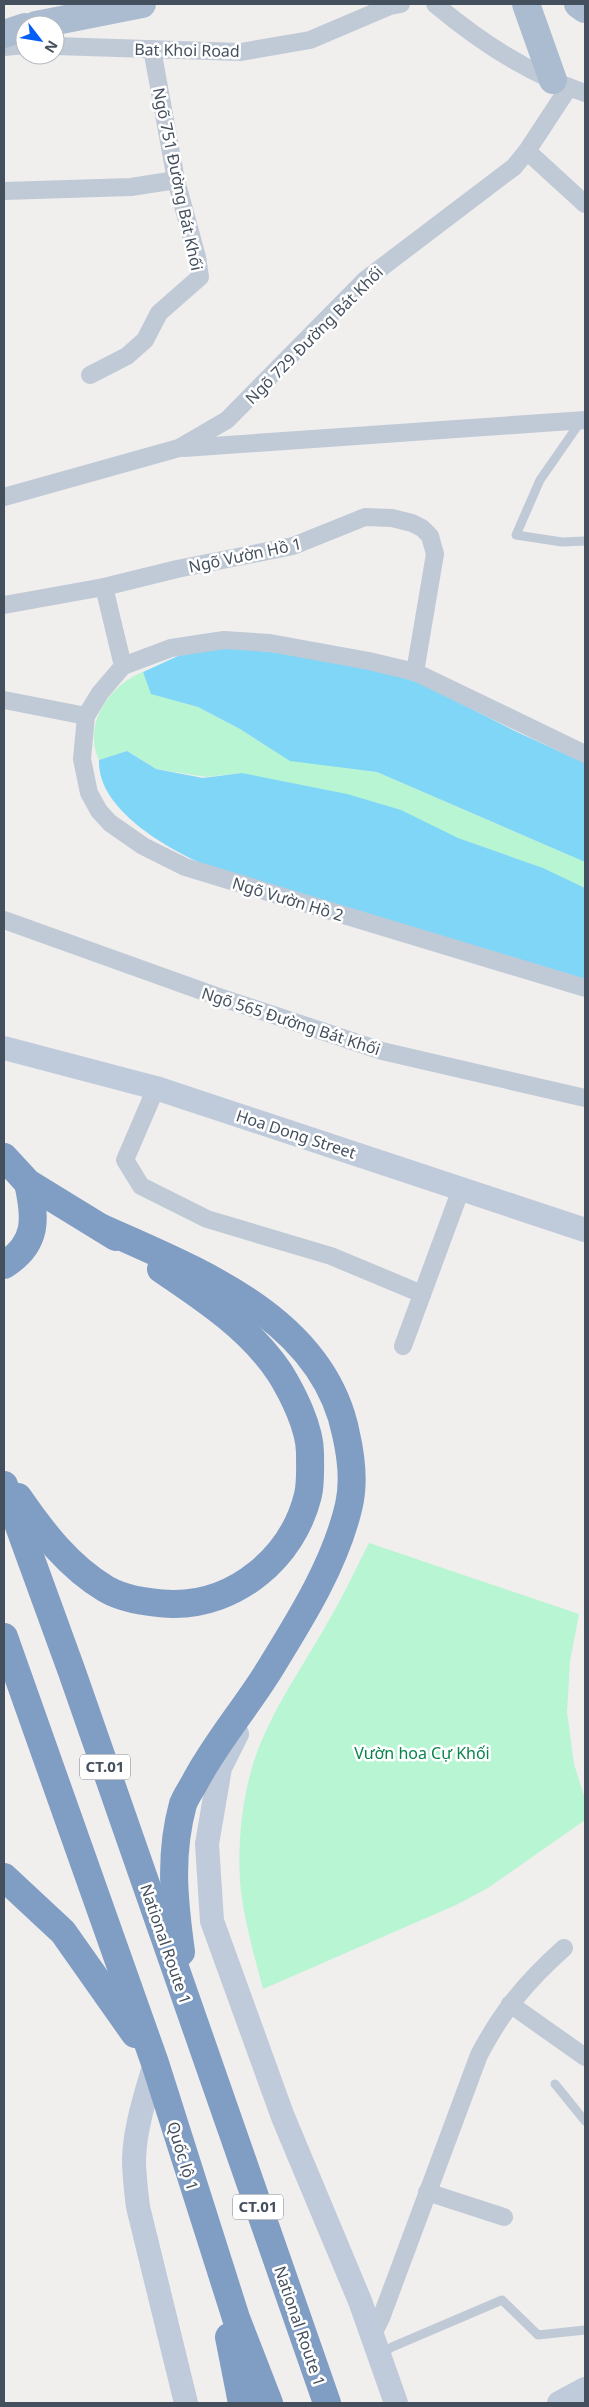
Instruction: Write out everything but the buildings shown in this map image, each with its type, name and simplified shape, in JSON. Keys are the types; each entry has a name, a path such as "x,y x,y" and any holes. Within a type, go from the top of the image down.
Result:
{"highway":[{"path":"4,1157 28,1183 102,1228 205,1299 253,1339 279,1372 300,1410 310,1451 308,1494 293,1534 266,1568 231,1592 190,1604 147,1603 107,1590 71,1563 37,1525 4,1476"},
{"path":"4,1265 24,1247 32,1231 34,1211 28,1183"},
{"path":"102,1228 205,1274 256,1306 291,1336 322,1370 342,1412 351,1454 349,1504 332,1556 307,1605 266,1675 205,1763 184,1802 174,1847 174,1901 189,2011"},
{"name":"National Route 1","path":"4,1485 72,1672 326,2403"},
{"name":"CT.01","path":"4,1636 154,2064"},
{"path":"4,1877 63,1932 154,2064"},
{"name":"Quốc lộ 1","path":"154,2064 212,2249"},
{"path":"212,2249 242,2403"},
{"name":"CT.01","path":"212,2249 269,2403"},
{"path":"311,2359 330,2403"}],"main road":[{"path":"65,19 142,4"},
{"path":"526,4 569,87"},
{"path":"578,4 585,9"},
{"name":"Hoa Dong Street","path":"4,1048 156,1088 585,1230"},
{"path":"266,1675 220,1768 207,1844 212,1920 283,2117 360,2301 396,2403"},
{"path":"154,2064 137,2137 134,2159 135,2184 138,2206 186,2403"},
{"path":"559,2403 585,2389"}],"street":[{"name":"Bat Khoi Road","path":"65,46 241,52 310,40 390,6 401,4"},
{"path":"435,4 461,26 509,59 569,87"},
{"name":"Ngõ 751 Đường Bát Khối","path":"90,375 133,351 145,340 158,313 200,277 197,258 176,180 152,49"},
{"name":"Ngõ 729 Đường Bát Khối","path":"4,497 179,448 227,420 365,280 514,167 527,151 569,87"},
{"path":"527,151 585,204"},
{"path":"4,192 131,187 176,180"},
{"path":"179,448 583,420"},
{"name":"Ngõ Vườn Hồ 1","path":"4,605 104,587 176,569 293,546 365,517 392,518 412,522 430,536 435,554 415,672"},
{"path":"104,587 123,666"},
{"name":"Ngõ Vườn Hồ 2","path":"585,754 415,672 369,661 279,645 224,640 171,648 123,666 100,693 86,716 82,759 89,793 99,811 110,823 143,846 194,870 585,988"},
{"path":"4,700 86,716"},
{"name":"Ngõ 565 Đường Bát Khối","path":"4,920 216,996 382,1051 585,1098"},
{"path":"156,1088 125,1160 141,1186 207,1219 331,1256 422,1294"},
{"path":"403,1346 461,1189"},
{"path":"376,2346 427,2192 479,2055 493,2028 510,2004 533,1976 564,1948"},
{"path":"510,2004 585,2056"},
{"path":"427,2192 504,2217"}],"lane":[{"path":"583,420 540,480 516,536 562,542 585,541"},
{"path":"555,2084 585,2121"},
{"path":"376,2346 392,2347 502,2300 538,2335 585,2330"}],"green space":[{"path":"143,672 152,694 198,707 240,729 290,760 377,772 585,862 585,888 502,853 459,838 242,773 206,777 156,769 127,751 99,760 95,747 94,733 102,707 120,686"},
{"name":"Vườn hoa Cự Khối","path":"369,1543 579,1614 570,1661 567,1712 574,1764 585,1799 585,1820 488,1888 456,1905 263,1989 241,1895 239,1864 246,1791 256,1756 269,1724 321,1635"}],"water":[{"path":"212,646 299,655 386,672 425,685 517,732 585,763 585,862 377,772 290,761 240,729 198,707 151,694 143,672 189,651"},
{"path":"127,751 156,769 203,778 242,773 347,794 401,810 458,838 543,868 585,888 585,979 205,865 189,858 154,837 137,824 121,810 109,795 101,778 99,760"}]}
